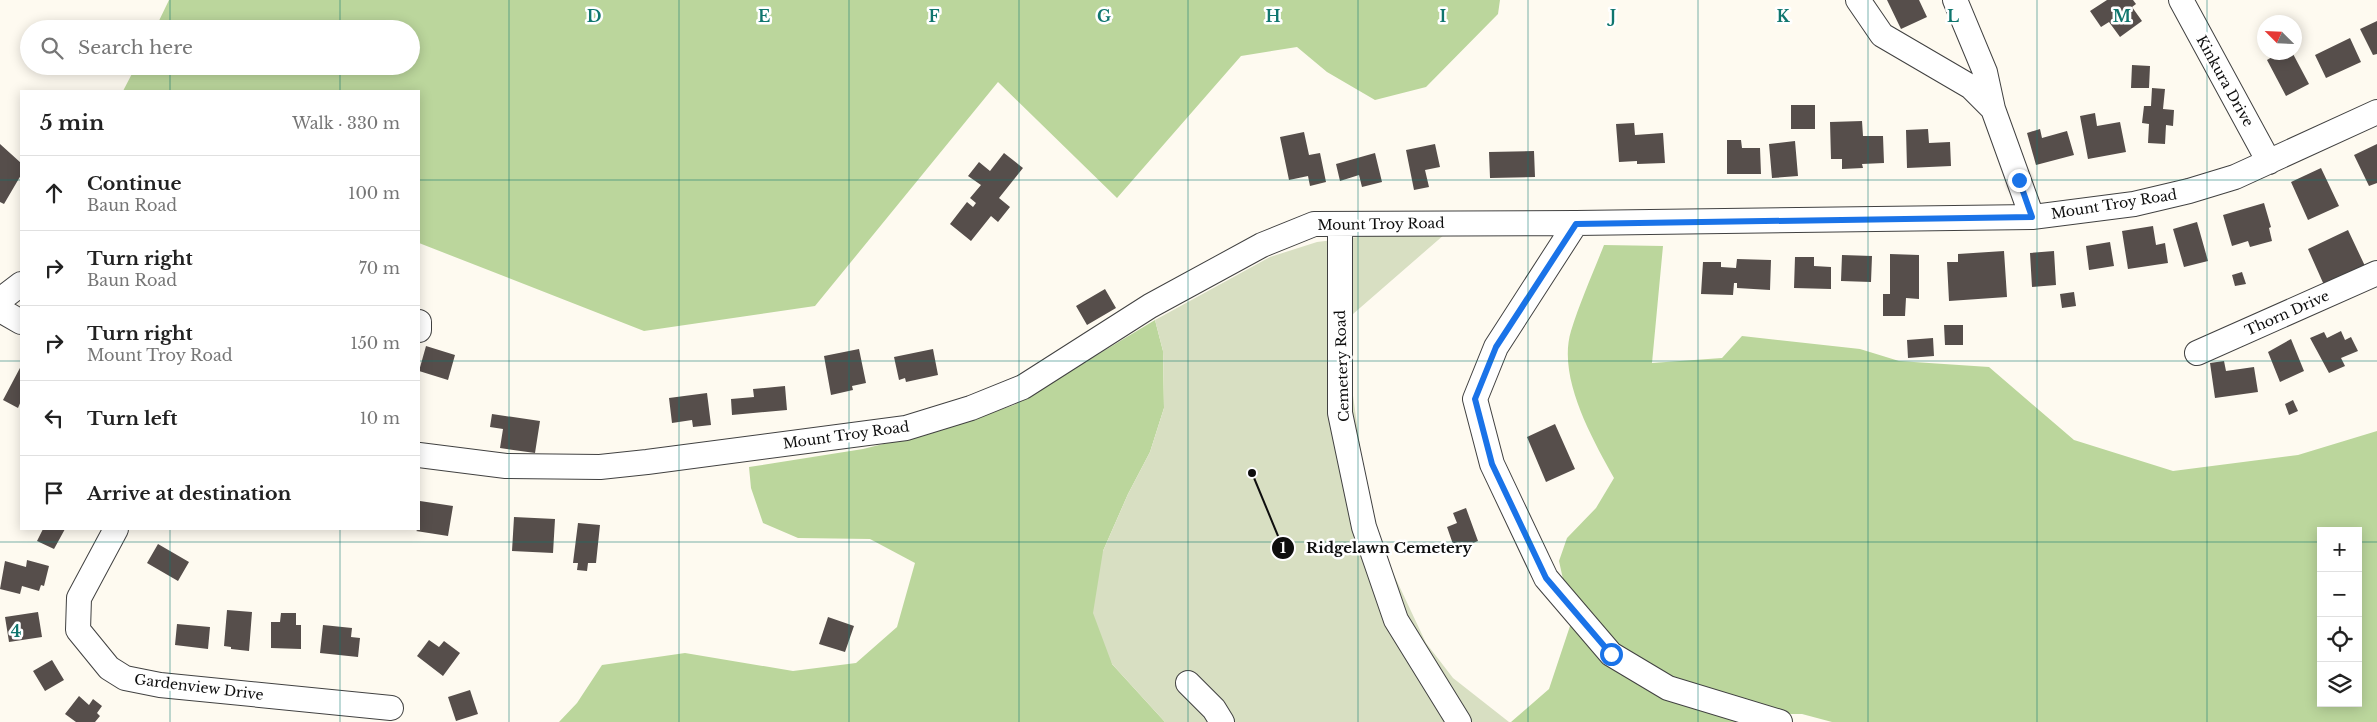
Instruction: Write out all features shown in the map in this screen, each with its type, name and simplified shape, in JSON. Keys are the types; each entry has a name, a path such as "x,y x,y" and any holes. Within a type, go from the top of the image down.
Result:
{"street":[{"path":"1858,0 1882,35 1970,87 1993,109"},
{"path":"1955,0 1985,72 1993,109 2032,217"},
{"name":"Kinkura Drive","path":"2181,0 2270,162"},
{"name":"Mount Troy Road","path":"420,456 506,466 600,466 647,462 906,428 971,408 1023,387 1150,306 1262,245 1314,224 1426,222 1576,224 2032,217 2134,204 2189,192 2235,177 2377,112"},
{"name":"Cemetery Road","path":"1340,224 1340,413 1364,527 1396,620 1459,722"},
{"path":"1576,224 1496,347 1475,399 1492,464 1546,578 1611,654 1668,688 1780,722"},
{"name":"Thorn Drive","path":"2197,353 2377,273"},
{"path":"0,300 20,285"},
{"path":"0,310 20,321"},
{"name":"Gardenview Drive","path":"115,530 79,598 78,630 109,668 125,678 160,685 392,708"},
{"path":"1188,683 1214,709 1222,722"}],"green space":[{"path":"169,0 1500,0 1498,14 1426,87 1375,100 1327,72 1297,47 1241,56 1117,198 998,82 815,306 644,331 420,243 420,90 124,90 131,75 420,75 420,20 159,20"},
{"path":"1383,234 1445,234 1353,314 1351,381 1371,526 1426,643 1453,678 1509,722 1165,722 1112,664 1093,613 1103,551 1128,494 1150,452 1164,408 1163,351 1155,320 1270,257 1317,242"},
{"path":"1604,245 1663,246 1652,363 1722,358 1742,336 1860,349 1899,361 1989,367 2074,440 2173,471 2298,455 2377,431 2377,722 1832,722 1802,714 1774,714 1769,722 1511,722 1549,689 1572,620 1559,561 1567,538 1596,508 1614,478 1596,445 1579,407 1569,368 1568,349 1571,331 1582,298"},
{"path":"1155,320 1163,351 1164,408 1150,452 1128,494 1103,551 1112,664 1165,722 559,722 577,703 602,665 685,653 793,671 856,663 897,627 915,563 870,539 798,538 763,523 751,488 749,467 863,449 940,430 1014,405"}],"building":[{"path":"1887,0 1919,0 1927,17 1901,29"},
{"path":"2107,0 2133,0 2136,4 2132,7 2142,21 2120,37 2109,22 2101,27 2090,11"},
{"path":"2377,21 2377,54 2373,55 2360,29"},
{"path":"2350,38 2361,62 2326,78 2315,55"},
{"path":"2267,60 2296,60 2309,84 2286,96"},
{"path":"2132,65 2150,66 2149,88 2131,88"},
{"path":"2152,88 2165,89 2163,109 2174,110 2173,126 2166,125 2165,144 2148,143 2149,124 2142,123 2144,106 2151,106"},
{"path":"1791,105 1815,105 1815,129 1791,129"},
{"path":"2095,113 2097,126 2120,122 2126,152 2088,159 2080,116"},
{"path":"1862,121 1863,136 1883,136 1884,163 1862,164 1863,168 1842,169 1842,159 1831,159 1830,122"},
{"path":"1634,123 1635,135 1663,133 1665,163 1637,164 1637,161 1619,162 1616,124"},
{"path":"1928,129 1929,143 1950,142 1951,166 1907,168 1906,130"},
{"path":"2040,129 2042,138 2067,131 2074,155 2036,165 2027,133"},
{"path":"1304,132 1309,155 1320,153 1326,182 1310,186 1308,176 1289,180 1280,137"},
{"path":"1727,140 1741,140 1742,148 1760,148 1761,174 1727,174"},
{"path":"1795,141 1798,176 1772,178 1769,144"},
{"path":"0,144 20,162 20,177 4,204 0,202"},
{"path":"1435,144 1440,167 1425,170 1429,187 1414,190 1406,150"},
{"path":"2377,144 2377,183 2369,186 2354,155"},
{"path":"1534,151 1535,177 1490,178 1489,152"},
{"path":"1004,153 1023,168 999,198 1010,207 998,222 991,216 971,241 950,224 967,202 973,207 976,203 970,198 981,185 968,176 979,162 990,171"},
{"path":"1375,153 1382,182 1362,187 1359,175 1340,181 1336,164"},
{"path":"2321,168 2339,206 2308,220 2291,182"},
{"path":"2264,203 2271,227 2269,228 2272,241 2250,247 2248,241 2232,246 2223,215"},
{"path":"2197,222 2208,261 2184,267 2173,229"},
{"path":"2153,226 2156,245 2165,243 2168,263 2128,269 2122,231"},
{"path":"2348,230 2365,266 2324,285 2308,249"},
{"path":"2110,242 2114,266 2089,270 2086,246"},
{"path":"2004,251 2007,297 1949,301 1947,262 1958,262 1958,254"},
{"path":"2054,251 2056,285 2032,287 2030,253"},
{"path":"1890,254 1919,255 1919,299 1906,298 1905,316 1883,316 1883,294 1890,294"},
{"path":"1842,255 1872,256 1871,282 1841,281"},
{"path":"1795,257 1814,257 1814,266 1831,267 1831,289 1794,288"},
{"path":"1737,259 1771,260 1770,290 1737,288 1737,283 1734,283 1733,295 1701,294 1703,262 1721,262 1721,267 1736,268"},
{"path":"2242,272 2246,284 2235,286 2232,275"},
{"path":"1105,289 1116,308 1087,325 1076,306"},
{"path":"2074,292 2076,306 2062,308 2060,294"},
{"path":"1944,325 1963,325 1963,345 1945,345"},
{"path":"2341,331 2345,340 2351,337 2358,351 2341,358 2345,366 2329,373 2310,338 2324,332 2327,338"},
{"path":"1933,338 1934,356 1908,358 1907,340"},
{"path":"2291,339 2304,371 2280,382 2268,352"},
{"path":"426,346 455,355 448,380 420,371"},
{"path":"859,349 866,383 852,386 853,390 831,395 824,356"},
{"path":"933,349 938,375 906,382 905,378 899,380 894,357"},
{"path":"2224,361 2226,371 2254,367 2258,392 2215,398 2210,363"},
{"path":"20,368 20,403 18,408 3,400"},
{"path":"785,386 787,410 732,415 731,399 754,397 753,389"},
{"path":"707,393 711,425 693,427 692,420 672,423 669,398"},
{"path":"2293,400 2298,411 2289,415 2285,404"},
{"path":"492,414 540,421 535,453 500,448 503,429 490,427"},
{"path":"1555,424 1575,469 1546,482 1527,437"},
{"path":"420,501 453,506 448,536 416,531 420,530"},
{"path":"1466,508 1478,541 1455,550 1447,527 1457,523 1453,513"},
{"path":"514,517 555,519 553,553 512,551"},
{"path":"578,523 600,525 596,563 588,563 587,571 577,570 578,563 573,563"},
{"path":"42,530 64,530 54,549 37,541"},
{"path":"158,544 189,562 178,581 147,563"},
{"path":"27,560 49,566 44,586 41,585 39,591 22,586 20,594 0,589 5,561 26,567"},
{"path":"227,610 252,612 249,651 231,649 231,647 224,646"},
{"path":"38,612 42,637 9,642 5,617"},
{"path":"281,613 296,613 296,625 301,625 301,649 271,648 271,622 280,622"},
{"path":"828,617 854,626 845,652 819,644"},
{"path":"177,624 210,627 208,649 175,645"},
{"path":"323,625 352,628 351,637 360,638 358,657 320,653"},
{"path":"429,640 439,647 444,641 460,653 443,676 417,656"},
{"path":"52,660 64,680 45,691 33,671"},
{"path":"470,690 478,714 456,721 448,697"},
{"path":"79,696 89,705 93,699 102,706 97,713 100,716 95,722 76,722 65,714"}],"place":[{"name":"Ridgelawn Cemetery","path":"1252,473"}],"route":[{"path":"1611,654 1546,578 1492,464 1475,399 1496,347 1576,224 2032,217 2019,180"}]}
